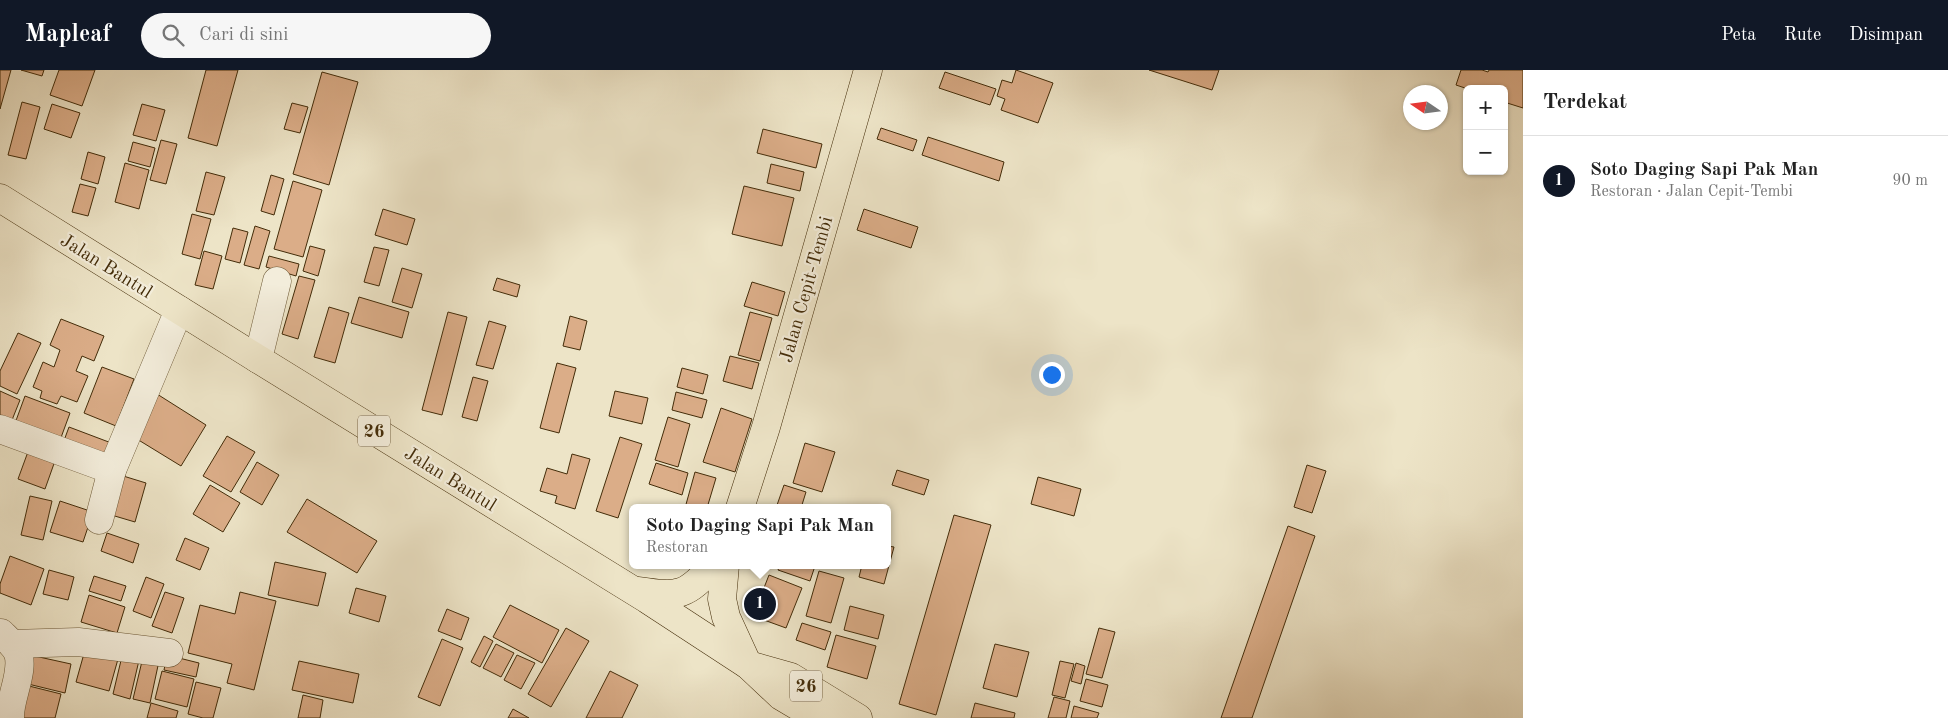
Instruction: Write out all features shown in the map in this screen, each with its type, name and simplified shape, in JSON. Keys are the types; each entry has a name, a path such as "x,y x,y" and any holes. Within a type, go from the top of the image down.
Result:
{"main road":[{"name":"Jalan Cepit-Tembi","path":"741,504 769,418 868,70"},
{"name":"Jalan Bantul","path":"0,198 699,632 748,665 781,696 818,718"},
{"path":"632,590 662,595 677,594 688,591 710,569"},
{"path":"699,632 723,569"},
{"path":"724,569 722,599 726,617 748,665"},
{"name":"Jalan Bantul","path":"748,665 791,676 858,718"}],"street":[{"path":"258,359 277,281"},
{"path":"100,520 112,470 179,310"},
{"path":"0,429 112,470"},
{"path":"6,638 78,642 169,653"},
{"path":"6,638 18,653 18,673 9,708 10,718"}],"building":[{"path":"0,70 11,70 0,109"},
{"path":"21,70 44,70 42,76"},
{"path":"59,70 95,70 82,106 50,95"},
{"path":"206,70 238,70 217,146 188,138"},
{"path":"1016,70 1053,83 1038,123 1001,110 1005,99 997,96 1002,80 1012,83"},
{"path":"1149,70 1219,70 1212,90"},
{"path":"1461,70 1482,70 1488,72 1489,70 1523,70 1523,108 1508,103 1508,85 1463,85 1463,87 1456,85"},
{"path":"322,72 358,82 329,185 293,174"},
{"path":"945,72 996,89 990,105 939,88"},
{"path":"22,102 40,107 26,159 8,155"},
{"path":"292,103 308,107 300,133 284,129"},
{"path":"52,104 80,113 71,138 44,129"},
{"path":"142,104 165,110 156,141 133,135"},
{"path":"881,128 917,140 913,151 877,139"},
{"path":"763,129 822,144 816,168 757,153"},
{"path":"928,137 1004,162 999,181 922,155"},
{"path":"161,140 177,144 166,184 150,180"},
{"path":"133,142 155,148 150,167 128,161"},
{"path":"88,152 105,157 98,184 81,179"},
{"path":"125,163 149,170 139,209 115,202"},
{"path":"771,164 804,172 800,191 767,183"},
{"path":"206,172 225,177 214,215 196,211"},
{"path":"271,175 284,179 274,215 261,211"},
{"path":"293,181 322,190 303,257 274,249"},
{"path":"80,184 96,188 88,216 72,212"},
{"path":"744,186 794,198 782,246 732,234"},
{"path":"383,209 415,219 407,245 375,235"},
{"path":"864,209 918,227 911,248 857,230"},
{"path":"192,214 211,219 200,259 182,254"},
{"path":"255,226 270,231 259,269 244,265"},
{"path":"233,228 248,232 240,263 225,259"},
{"path":"310,246 325,250 318,276 303,271"},
{"path":"374,247 389,250 379,286 364,282"},
{"path":"204,251 222,256 213,289 195,285"},
{"path":"269,256 299,264 296,276 266,267"},
{"path":"402,268 422,274 412,308 392,302"},
{"path":"299,276 315,280 298,339 282,334"},
{"path":"497,278 520,285 517,297 493,290"},
{"path":"752,282 785,292 778,316 744,306"},
{"path":"359,297 409,312 402,338 351,323"},
{"path":"329,307 349,313 335,363 314,357"},
{"path":"448,312 467,317 442,415 422,410"},
{"path":"750,312 772,318 760,361 738,355"},
{"path":"570,316 587,321 580,350 563,346"},
{"path":"61,319 104,336 94,361 82,356 76,371 88,376 77,402 61,396 57,404 40,398 42,391 33,387 43,362 54,367 60,350 50,345"},
{"path":"489,321 506,326 493,369 476,365"},
{"path":"18,333 41,343 17,394 0,386 0,371"},
{"path":"730,356 759,363 752,389 723,381"},
{"path":"557,363 576,368 559,433 540,428"},
{"path":"102,367 134,379 116,426 84,413"},
{"path":"682,368 708,375 703,394 677,387"},
{"path":"473,377 488,381 477,421 462,417"},
{"path":"0,391 20,400 10,425 0,421"},
{"path":"615,391 648,398 642,424 609,416"},
{"path":"676,392 707,400 702,418 672,410"},
{"path":"157,394 206,425 181,466 132,436"},
{"path":"25,396 70,413 59,443 14,426"},
{"path":"721,408 752,419 735,472 703,462"},
{"path":"668,417 690,424 678,467 655,460"},
{"path":"69,427 114,444 106,463 62,446"},
{"path":"227,436 255,452 231,492 203,476"},
{"path":"620,437 642,444 618,518 596,511"},
{"path":"805,443 835,452 822,492 793,483"},
{"path":"29,449 56,458 45,489 18,479"},
{"path":"572,454 590,459 575,509 555,503 557,496 540,491 547,468 567,474"},
{"path":"257,462 279,475 262,505 240,492"},
{"path":"656,463 688,473 682,495 649,484"},
{"path":"1307,465 1326,471 1312,513 1294,507"},
{"path":"897,470 929,480 924,495 892,485"},
{"path":"695,472 716,478 708,504 686,504"},
{"path":"120,475 146,483 135,522 108,514"},
{"path":"1038,477 1081,489 1074,516 1031,504"},
{"path":"210,485 240,503 223,532 193,514"},
{"path":"784,485 806,492 802,504 777,504"},
{"path":"30,496 52,501 43,540 21,535"},
{"path":"307,499 377,541 357,573 287,532"},
{"path":"60,501 93,512 83,542 50,532"},
{"path":"954,515 991,525 936,715 899,704"},
{"path":"1288,526 1315,536 1252,718 1221,718"},
{"path":"107,533 139,544 133,563 101,551"},
{"path":"185,538 209,548 200,570 176,560"},
{"path":"891,546 894,547 891,558"},
{"path":"10,556 44,569 31,605 0,593 0,584"},
{"path":"275,562 326,573 318,606 268,595"},
{"path":"778,569 814,569 810,581"},
{"path":"861,569 888,569 884,584 859,577"},
{"path":"49,570 74,577 68,600 43,594"},
{"path":"819,571 844,578 831,623 806,616"},
{"path":"769,575 802,588 786,628 753,616"},
{"path":"94,576 126,586 121,601 89,591"},
{"path":"146,577 164,584 151,618 133,611"},
{"path":"356,588 386,596 379,622 349,613"},
{"path":"165,592 184,598 172,633 152,626"},
{"path":"240,592 276,601 254,690 227,683 232,664 188,653 200,605 235,614"},
{"path":"89,595 125,607 117,633 81,622"},
{"path":"510,605 559,630 542,663 493,637"},
{"path":"850,606 884,615 878,639 844,630"},
{"path":"447,609 469,618 461,640 438,631"},
{"path":"802,623 831,632 825,650 796,640"},
{"path":"566,628 589,641 551,707 528,694"},
{"path":"1099,628 1115,632 1102,678 1086,674"},
{"path":"836,635 876,646 867,679 827,667"},
{"path":"484,636 493,641 480,667 471,662"},
{"path":"442,639 463,648 440,706 418,697"},
{"path":"496,644 514,653 501,677 483,668"},
{"path":"995,644 1029,652 1017,697 983,688"},
{"path":"85,650 118,659 109,691 76,682"},
{"path":"123,652 140,656 130,699 113,694"},
{"path":"30,655 71,664 65,693 24,683"},
{"path":"167,655 199,663 196,677 164,670"},
{"path":"517,655 535,663 521,689 504,680"},
{"path":"143,657 159,661 150,703 133,699"},
{"path":"299,661 359,674 353,703 292,690"},
{"path":"1060,661 1074,664 1065,698 1052,695"},
{"path":"1076,663 1085,666 1081,684 1071,681"},
{"path":"162,671 194,679 187,707 155,699"},
{"path":"610,671 638,685 622,718 586,718"},
{"path":"1086,679 1108,685 1102,707 1080,701"},
{"path":"196,682 221,688 213,718 203,718 188,714"},
{"path":"29,686 61,694 55,718 20,718"},
{"path":"303,695 323,700 320,718 298,718"},
{"path":"1054,697 1070,701 1066,718 1048,718"},
{"path":"151,703 178,711 176,718 147,718"},
{"path":"975,703 1015,713 1014,718 971,718"},
{"path":"1074,706 1099,713 1097,718 1071,718"},
{"path":"513,709 529,718 508,718"}],"place":[{"name":"Soto Daging Sapi Pak Man","path":"760,604"}]}
